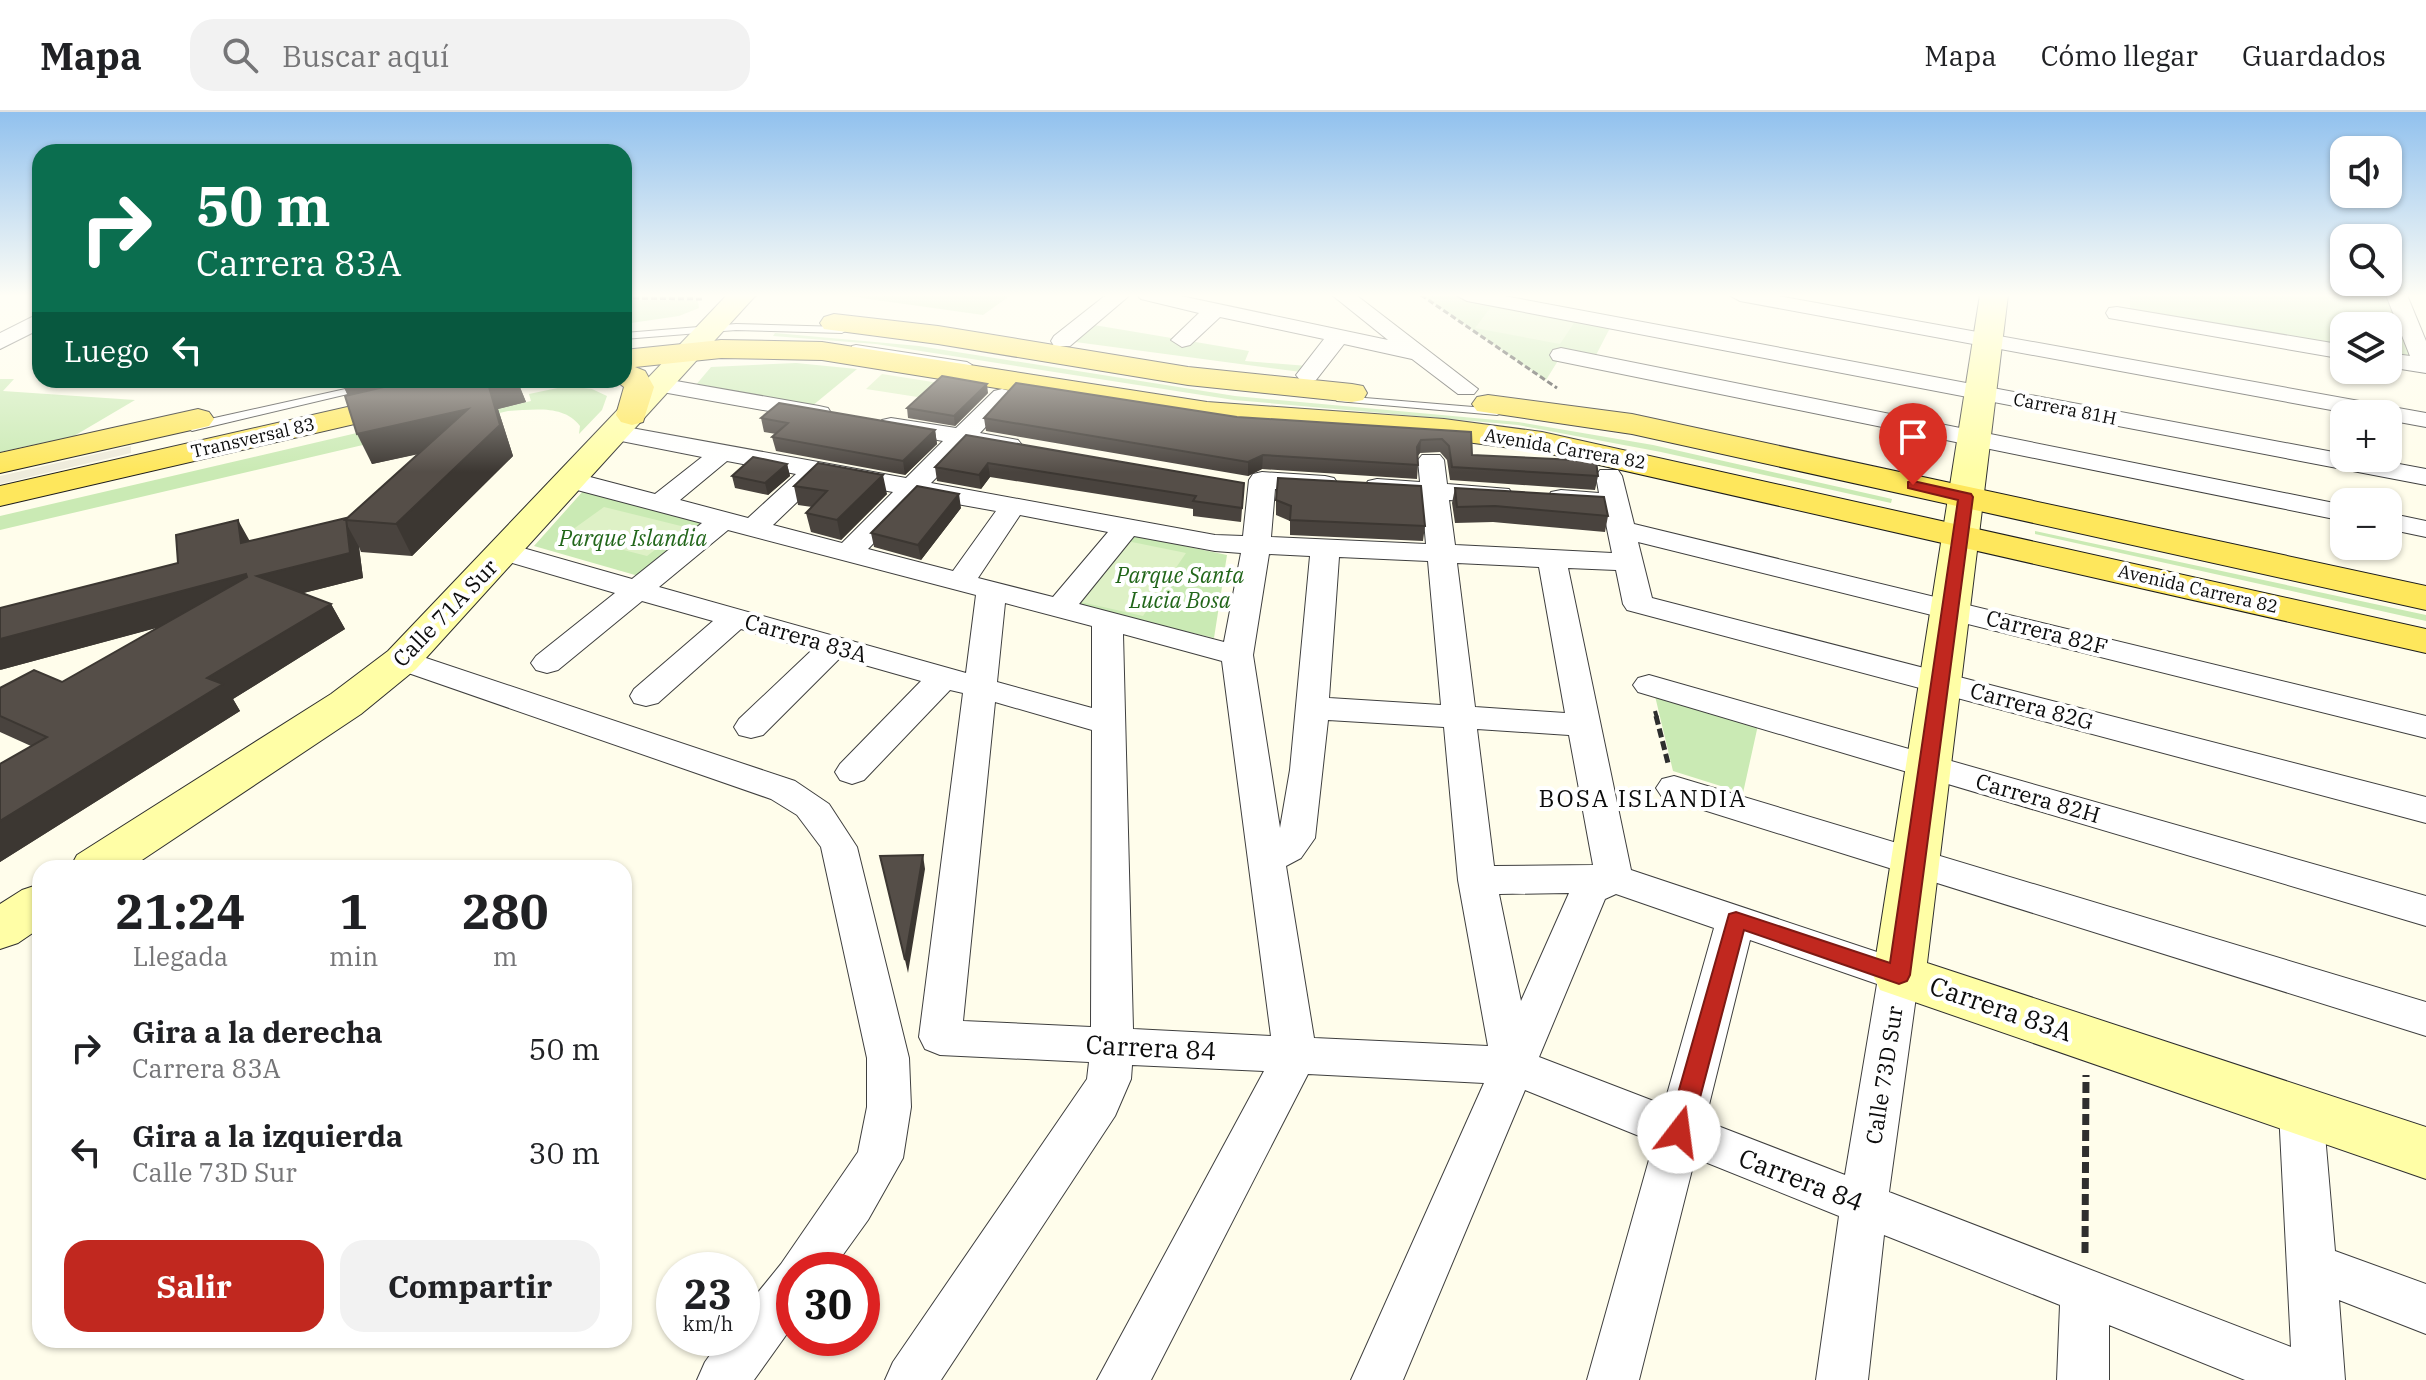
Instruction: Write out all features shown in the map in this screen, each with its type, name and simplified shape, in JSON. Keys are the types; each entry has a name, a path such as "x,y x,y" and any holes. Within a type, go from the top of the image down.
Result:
{"main road":[{"name":"Avenida Carrera 82","path":"842,354 1194,411 1489,434 2426,598"},
{"path":"623,424 639,387 632,376"},
{"name":"Transversal 83","path":"0,463 340,388"},
{"name":"Transversal 83","path":"0,496 471,388"},
{"name":"Avenida Carrera 82","path":"1964,516 2426,641"}],"street":[{"name":"Calle 71A Sur","path":"106,860 346,704 402,660 659,385 684,354"},
{"path":"1308,375 1324,354"},
{"path":"1422,354 1466,389"},
{"name":"Carrera 81H","path":"1777,354 2426,477"},
{"name":"Calle 73D Sur","path":"1842,1380 1864,1205 1986,354"},
{"path":"2068,354 2426,420"},
{"path":"2118,354 2118,363"},
{"path":"1561,355 2330,510"},
{"path":"2402,362 2426,366"},
{"path":"659,385 840,416"},
{"path":"847,554 1002,396"},
{"path":"870,421 1041,451"},
{"path":"623,424 723,452 1215,543 1628,562 1615,502"},
{"path":"659,504 723,452"},
{"path":"753,529 815,470"},
{"path":"1433,476 1477,880 1513,1066"},
{"name":"Carrera 82F","path":"1256,546 1251,484 1433,476 1532,496 1615,502 1951,608 2426,727"},
{"path":"571,480 1237,655"},
{"path":"979,687 975,587 1013,506"},
{"path":"547,663 722,521"},
{"path":"2402,524 2426,529"},
{"path":"1059,609 1127,527"},
{"path":"1123,1380 1295,1056 1237,655 1256,546"},
{"path":"1267,859 1288,849 1297,838 1312,708 1325,548"},
{"name":"Carrera 83A","path":"505,552 1108,724"},
{"path":"1377,1380 1590,890 1614,879 1552,558"},
{"name":"Carrera 82G","path":"1628,562 1638,604 2426,810"},
{"path":"646,696 735,618"},
{"path":"911,1380 1099,1102 1109,1079 1112,1046 1107,621"},
{"path":"751,727 834,646"},
{"path":"402,660 805,800 822,816 839,847 888,1058 889,1107 880,1158 816,1252"},
{"path":"852,772 944,677"},
{"name":"Carrera 82H","path":"1649,685 2426,911"},
{"name":"Carrera 84","path":"979,687 940,1037 1513,1066 2310,1380"},
{"path":"1312,708 1582,725"},
{"path":"1674,788 2426,1019"},
{"name":"Carrera 83A","path":"1477,880 1614,879 2426,1153"},
{"path":"0,929 32,908"},
{"path":"1613,1380 1736,920"},
{"path":"2301,1111 2319,1380"},
{"path":"2312,1266 2426,1309"},
{"path":"2083,1380 2085,1291"},
{"path":"723,1380 776,1308"}],"lane":[{"path":"0,470 365,388"},
{"path":"0,489 445,388"},
{"path":"1964,516 2426,607"},
{"path":"1964,516 2426,634"}],"path":[{"path":"1507,354 1567,395"},
{"path":"1649,685 1674,788"},
{"path":"2085,1291 2086,1038"}],"green space":[{"path":"941,354 971,354 1235,396 1518,422 1653,445 1892,499 1891,503 1661,452 1518,425 1234,400"},
{"path":"1167,354 1248,354 1245,361 1308,366 1301,372"},
{"path":"1508,354 1562,354 1546,380"},
{"path":"2402,354 2411,354 2413,360 2402,358"},
{"path":"796,363 857,369 812,406 695,386 711,367"},
{"path":"882,374 939,383 924,398 866,389"},
{"path":"0,379 14,379 3,391 135,400 74,436 0,452"},
{"path":"558,388 584,388 607,396 602,410 579,434 580,426 557,411 508,411 0,530 0,516 361,432 463,417 531,401 529,394"},
{"name":"Parque Islandia","path":"584,490 712,521 642,577 534,546"},
{"path":"604,507 685,527 647,556 565,535"},
{"path":"2035,531 2426,615 2426,621 2035,534"},
{"name":"Parque Santa Lucia Bosa","path":"1128,534 1227,555 1214,638 1073,605"},
{"path":"1127,541 1186,553 1143,616 1081,602"},
{"path":"1655,696 1758,725 1743,793 1673,771"}],"shaded area":[{"path":"131,446 131,453 0,484 0,476"}],"building":[{"path":"942,376 987,384 954,416 907,408"},
{"path":"1016,383 1237,417 1471,432 1472,455 1596,461 1598,476 1452,467 1449,446 1442,439 1421,440 1417,447 1418,465 1263,455 1248,462 984,418"},
{"path":"380,388 489,388 500,425 396,524 345,520 468,409 357,434 345,396"},
{"path":"779,403 935,430 903,461 772,437 788,423 761,418"},
{"path":"966,435 1244,483 1242,508 1193,501 1196,496 988,463 979,475 935,467"},
{"path":"753,457 787,464 765,483 732,476"},
{"path":"818,463 883,475 837,520 806,513 827,491 794,486"},
{"path":"1278,478 1421,486 1425,526 1290,520 1291,506 1276,500"},
{"path":"917,486 959,494 918,545 871,533"},
{"path":"1455,488 1604,497 1608,516 1495,506 1457,507"},
{"path":"346,518 350,553 257,576 331,604 207,678 223,684 0,821 0,764 47,737 0,716 0,688 34,670 62,682 247,577 246,574 0,639 0,608 178,563 176,535 238,520 241,543"},
{"path":"923,855 905,960 880,856"}],"district":[{"name":"BOSA ISLANDIA","path":"1643,799"}],"route":[{"path":"1679,1132 1736,920 1899,975 1966,497 1913,485"}]}
